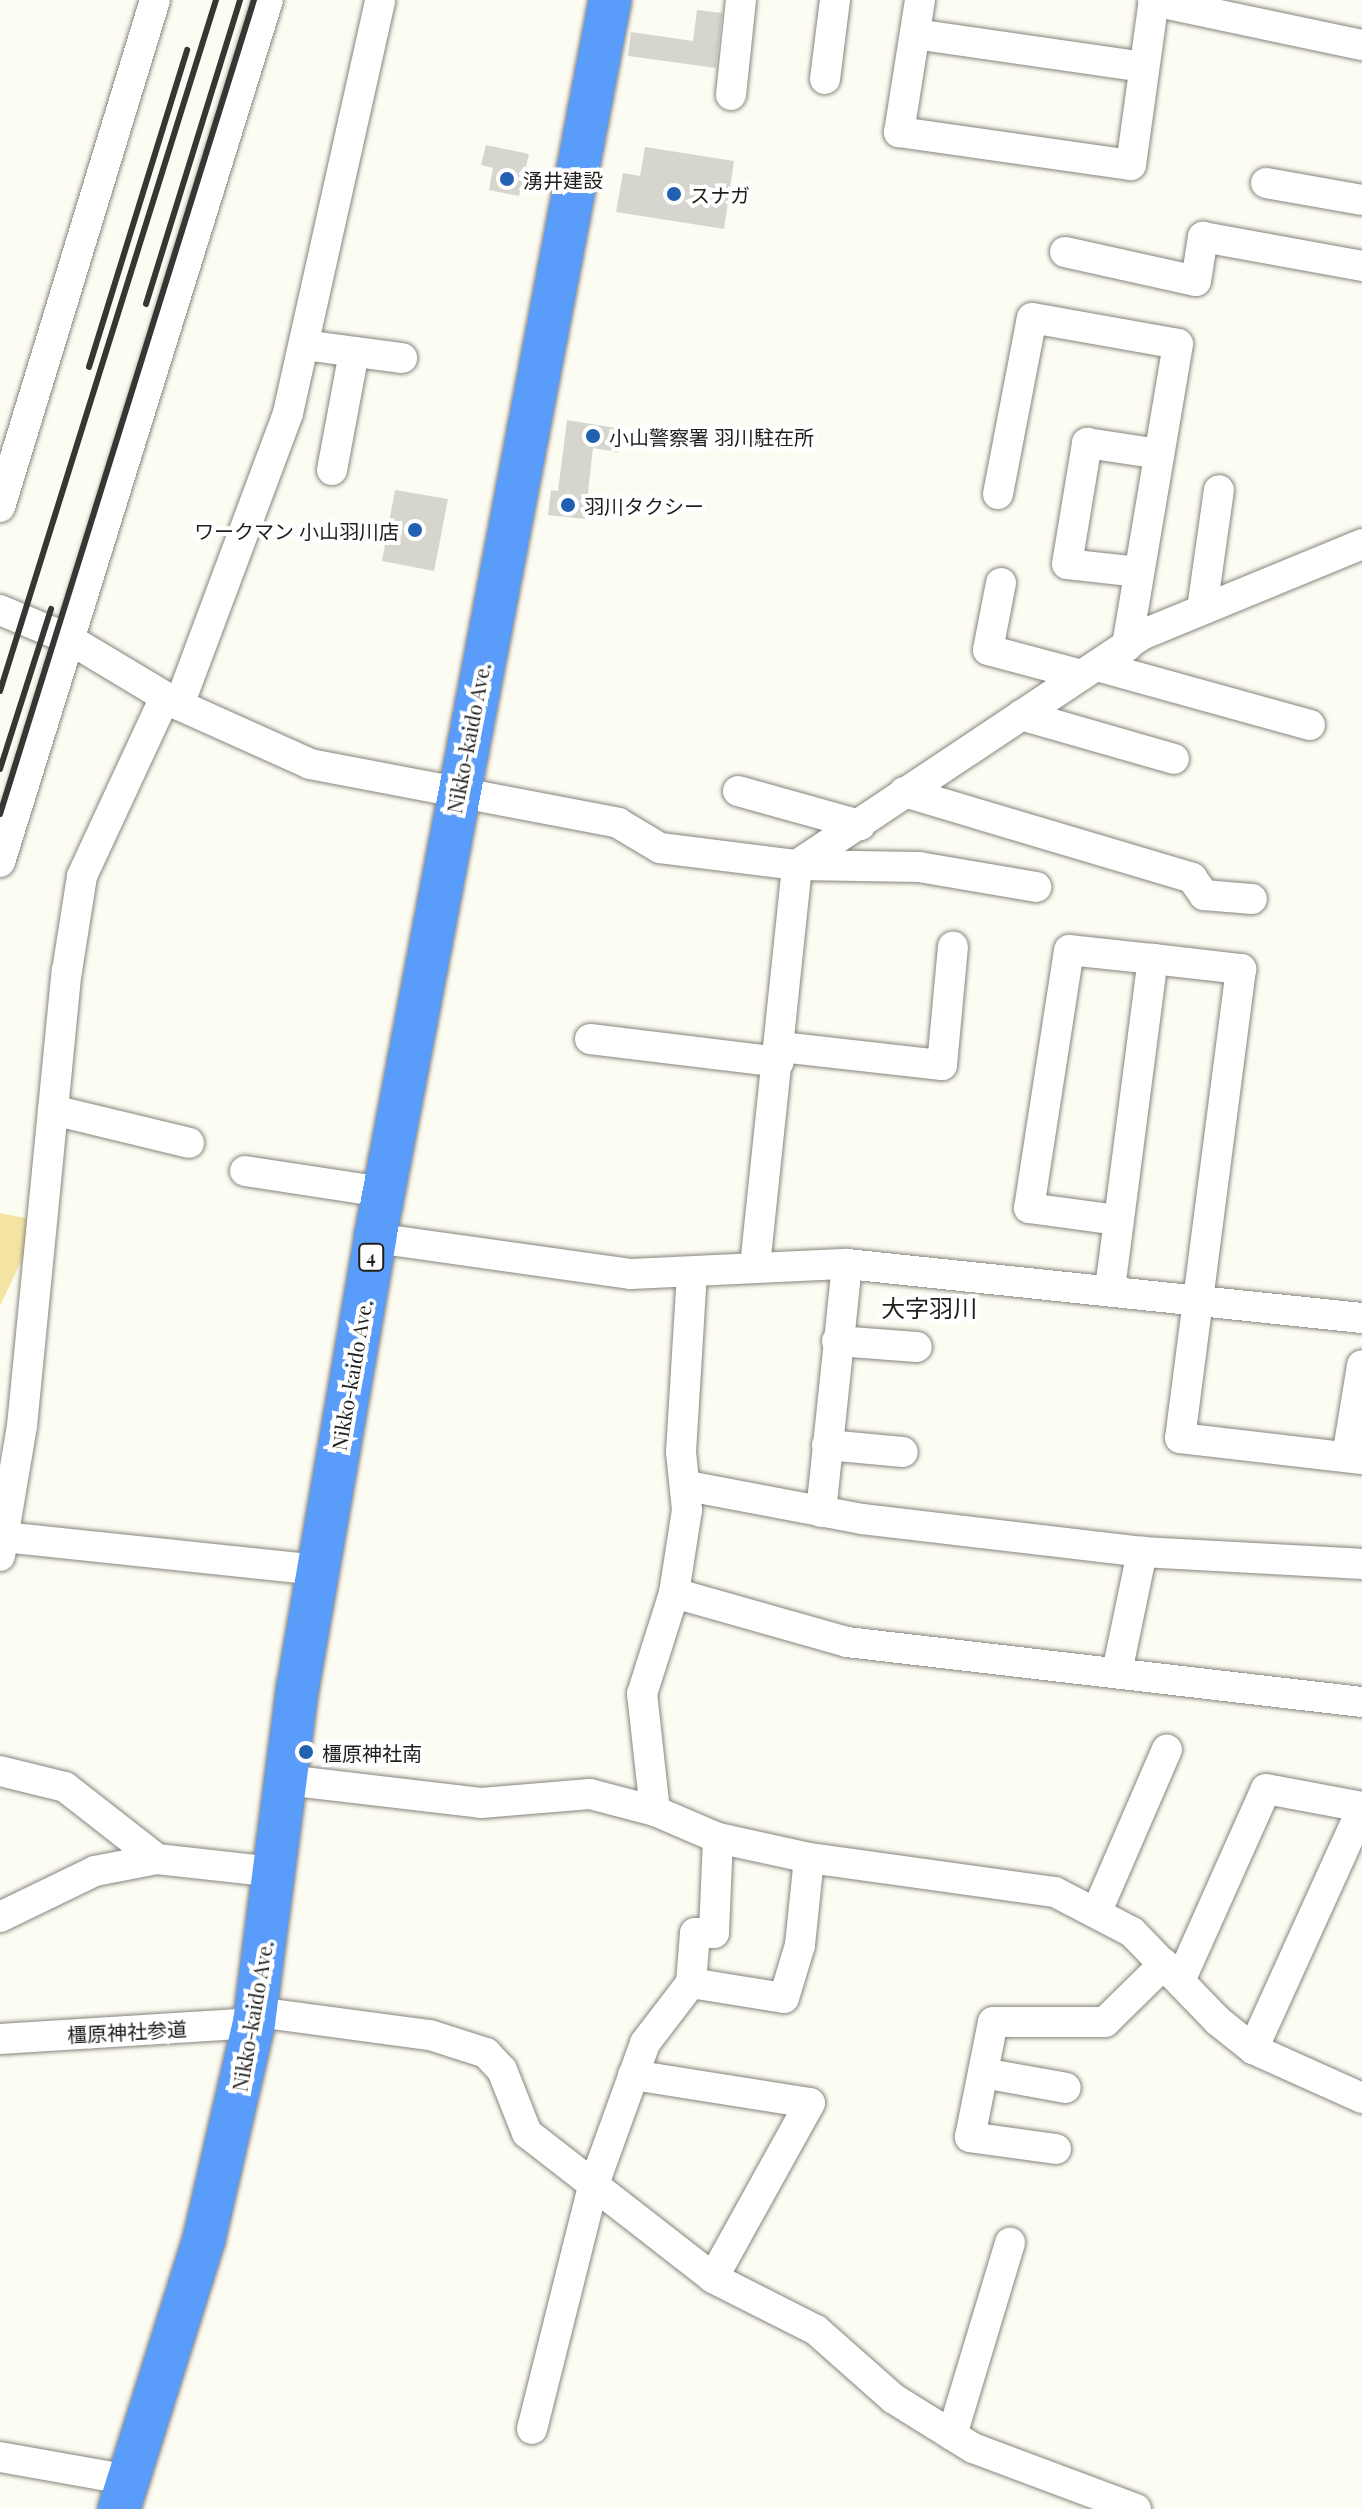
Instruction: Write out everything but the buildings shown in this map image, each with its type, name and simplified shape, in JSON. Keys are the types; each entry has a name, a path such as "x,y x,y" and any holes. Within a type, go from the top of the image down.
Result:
{"highway":[{"name":"Nikko-kaido Ave.","path":"124,2494 226,2160 254,2023 317,1570 383,1192 610,0"}],"street":[{"path":"0,507 155,0"},
{"path":"0,862 268,0"},
{"path":"317,1570 2,1547 11,1423 82,876 172,701 288,413 380,0"},
{"path":"731,95 741,0"},
{"path":"825,79 835,0"},
{"path":"920,0 899,132 1131,165 1154,1 1362,45"},
{"path":"915,34 1144,67"},
{"path":"1266,183 1362,200"},
{"path":"1065,252 1196,281 1203,237 1362,266"},
{"path":"998,494 1032,318 1178,344 1127,647"},
{"path":"304,345 402,358"},
{"path":"332,470 354,352"},
{"path":"1139,572 1067,564 1087,443 1159,454"},
{"path":"1202,609 1219,490"},
{"path":"797,865 1127,647 1202,609 1362,544"},
{"path":"1001,583 988,650 1089,670 1310,725"},
{"path":"0,610 69,639 172,701 310,764 458,789 618,823 660,848 797,865 919,867 1036,887"},
{"path":"1021,715 1174,759"},
{"path":"738,791 860,825"},
{"path":"904,792 1192,878 1204,895 1252,899"},
{"path":"755,1266 764,1147 780,1054 797,865"},
{"path":"590,1039 942,1065 953,947"},
{"path":"1118,1220 1029,1208 1069,950 1241,969 1194,1299 1180,1438 1354,1458 1362,1365"},
{"path":"1110,1289 1153,959"},
{"path":"53,1110 189,1143"},
{"path":"245,1171 383,1192"},
{"path":"375,1238 631,1274 692,1274 755,1266 847,1264 1110,1289 1362,1318"},
{"path":"821,1512 847,1264"},
{"path":"655,1811 642,1694 674,1593 688,1486 681,1452 692,1274"},
{"path":"837,1341 917,1347"},
{"path":"827,1445 903,1452"},
{"path":"688,1486 821,1512 1142,1552 1362,1564"},
{"path":"1117,1672 1142,1552"},
{"path":"674,1593 847,1642 1362,1702"},
{"path":"1097,1911 1167,1749"},
{"path":"0,1771 65,1787 157,1859"},
{"path":"286,1780 481,1803 590,1794 655,1811 718,1838 809,1858 1055,1892 1097,1911 1132,1932 1218,2021 1253,2049 1362,2098"},
{"path":"1056,2149 970,2137 993,2022 1105,2022 1172,1972 1266,1789 1362,1808 1253,2049"},
{"path":"532,2429 593,2187 633,2075 645,2043 691,1983 695,1933 714,1933 718,1838"},
{"path":"691,1983 784,1998 800,1945 809,1858"},
{"path":"0,1917 95,1871 157,1859 275,1872"},
{"name":"橿原神社参道","path":"0,2039 254,2023 272,2014 430,2035 486,2053 502,2070 527,2133 713,2278 816,2330 894,2399 952,2435 1136,2509"},
{"path":"983,2073 1066,2088"},
{"path":"633,2075 807,2109 713,2278"},
{"path":"952,2435 1010,2243"},
{"path":"0,2457 124,2494"}],"shaded area":[{"path":"0,1213 40,1221 0,1306"}],"railway":[{"path":"0,691 216,0"},
{"path":"146,304 240,0"},
{"path":"0,814 254,0"},
{"path":"89,367 187,50"},
{"path":"0,769 51,609"}],"place":[{"name":"湧井建設","path":"507,179"},
{"name":"スナガ","path":"674,194"},
{"name":"小山警察署 羽川駐在所","path":"593,436"},
{"name":"羽川タクシー","path":"568,505"},
{"name":"ワークマン 小山羽川店","path":"415,530"},
{"name":"橿原神社南","path":"306,1752"}],"district":[{"name":"大字羽川","path":"929,1308"}]}
